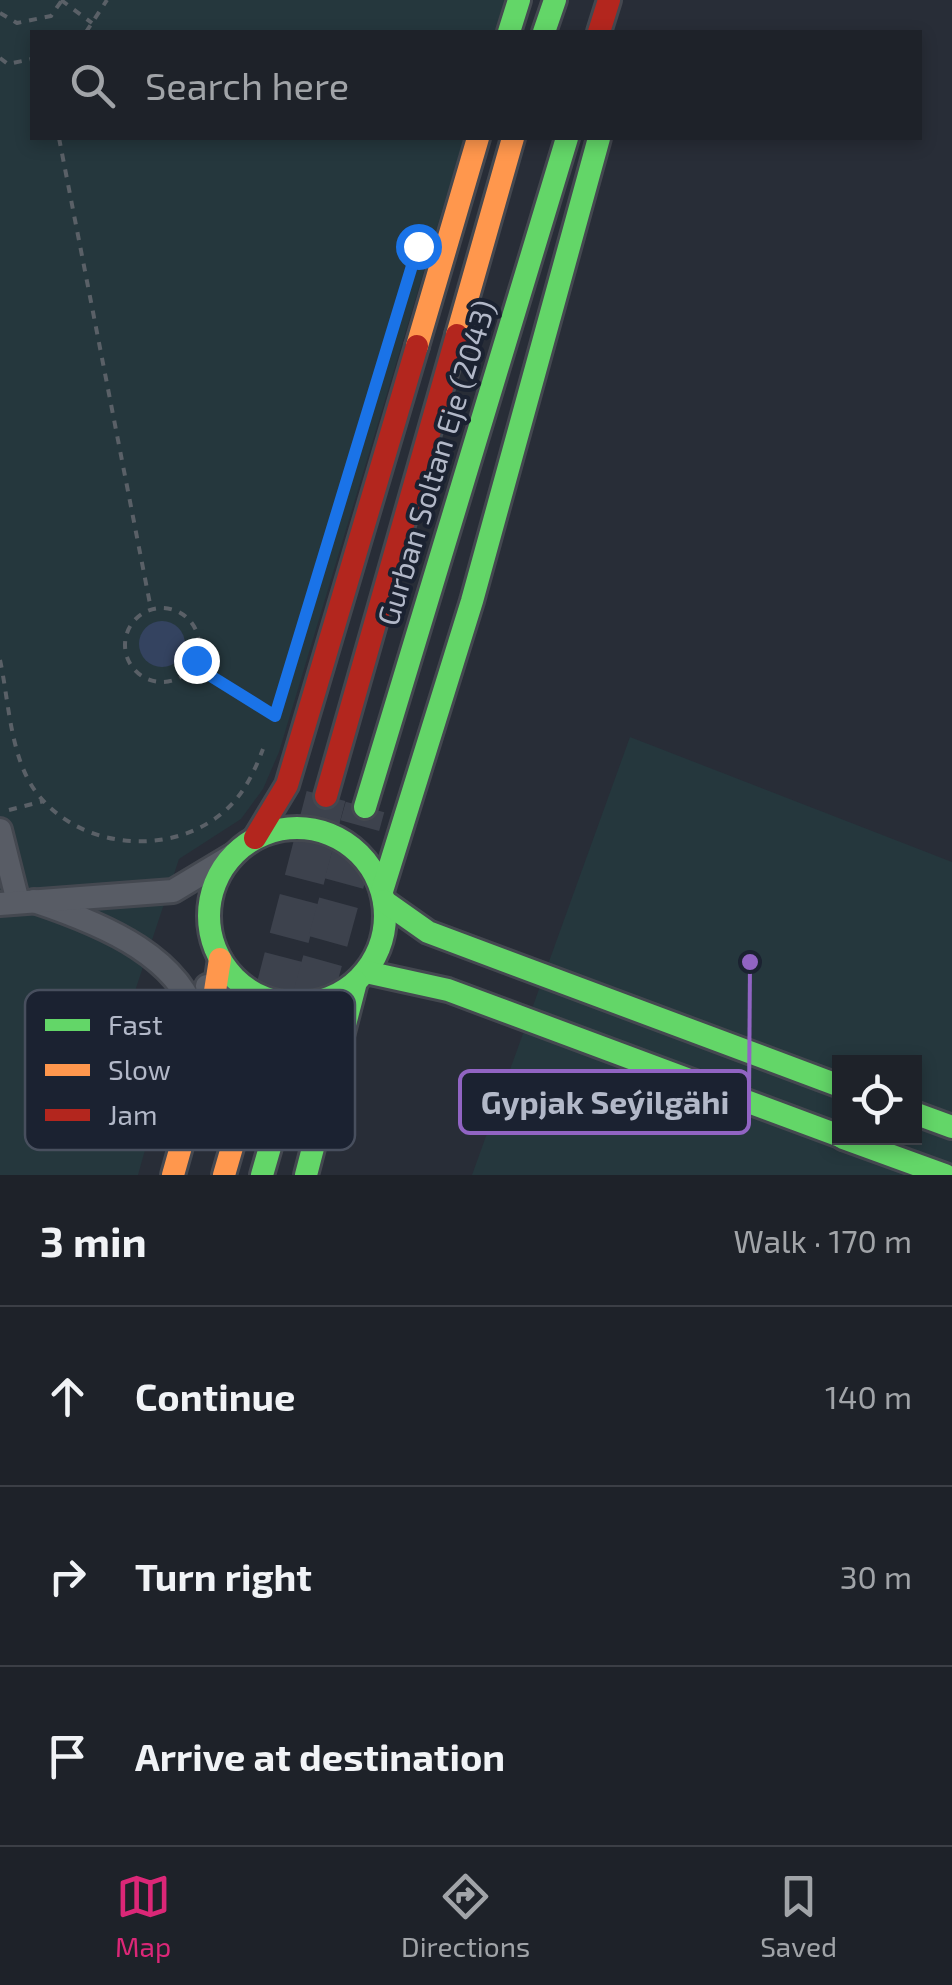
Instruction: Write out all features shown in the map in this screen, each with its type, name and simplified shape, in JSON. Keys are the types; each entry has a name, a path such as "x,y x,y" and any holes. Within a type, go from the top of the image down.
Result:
{"main road":[{"path":"510,30 520,0"},
{"path":"545,30 555,0"},
{"path":"600,30 609,0"},
{"path":"255,838 287,785 477,140"},
{"name":"Gurban Soltan Eje (2043)","path":"326,796 512,140"},
{"name":"Gurban Soltan Eje (2043)","path":"365,807 566,140"},
{"path":"355,999 361,977 379,950 383,896 472,601 598,140"},
{"path":"250,990 220,960 210,933 209,905 217,878 232,855 255,838 292,828 331,834 353,848 371,867 383,896 428,932 832,1083"},
{"path":"215,990 220,960"},
{"path":"343,990 361,977 448,990 832,1134"},
{"path":"922,1117 952,1127"},
{"path":"863,1145 945,1175"},
{"path":"173,1175 180,1150"},
{"path":"224,1175 231,1150"},
{"path":"262,1175 269,1150"},
{"path":"306,1175 313,1150"}],"street":[{"path":"0,830 17,902"},
{"path":"17,902 173,891 232,855"},
{"path":"17,902 116,933 180,990"},
{"path":"166,974 186,984 230,990"}],"path":[{"path":"1,15 17,23 51,16 62,0 92,23"},
{"path":"87,30 107,0"},
{"path":"0,58 8,64 30,59"},
{"path":"59,140 151,608"},
{"path":"151,608 175,610 194,624 199,648 193,665 178,678 166,682 142,676 126,657 126,633 140,614 151,608"},
{"path":"0,660 22,766 44,801 90,833 144,842 190,832 231,805 256,766 275,716 193,665"},
{"path":"0,813 44,801"}],"shaded area":[{"path":"0,0 505,0 496,30 30,30 30,140 463,140 279,752 263,789 241,819 179,859 135,990 25,990 25,1150 145,1150 138,1175 0,1175"},
{"path":"630,737 952,862 952,1175 472,1175"}],"water":[{"path":"162,621 178,628 185,644 178,660 162,667 146,660 139,644 146,628"}],"tunnel":[{"path":"276,990 326,796"},
{"path":"314,990 365,807"}],"traffic: fast":[{"path":"510,30 519,0"},
{"path":"545,30 555,0"},
{"path":"365,807 566,140"},
{"path":"382,891 472,601 598,140"},
{"path":"250,990 224,965 216,950 209,916 216,882 224,867 248,843 263,835 297,828 331,835 346,843 370,867 378,882 385,916"},
{"path":"384,901 428,932 832,1083"},
{"path":"344,990 370,965 378,950 385,916"},
{"path":"366,972 448,990 832,1133"},
{"path":"354,990 356,982"},
{"path":"922,1116 952,1127"},
{"path":"862,1145 945,1175"},
{"path":"262,1175 269,1150"},
{"path":"306,1175 312,1150"}],"traffic: slow":[{"path":"417,346 477,140"},
{"path":"457,335 512,140"},
{"path":"215,990 220,959"},
{"path":"173,1175 180,1150"},
{"path":"224,1175 231,1150"}],"traffic: jam":[{"path":"600,30 609,0"},
{"path":"326,796 457,335"},
{"path":"255,838 287,785 417,346"}],"place":[{"name":"Gypjak Seýilgähi","path":"750,962"}],"route":[{"path":"196,660 193,665 275,716 418,246"}]}
